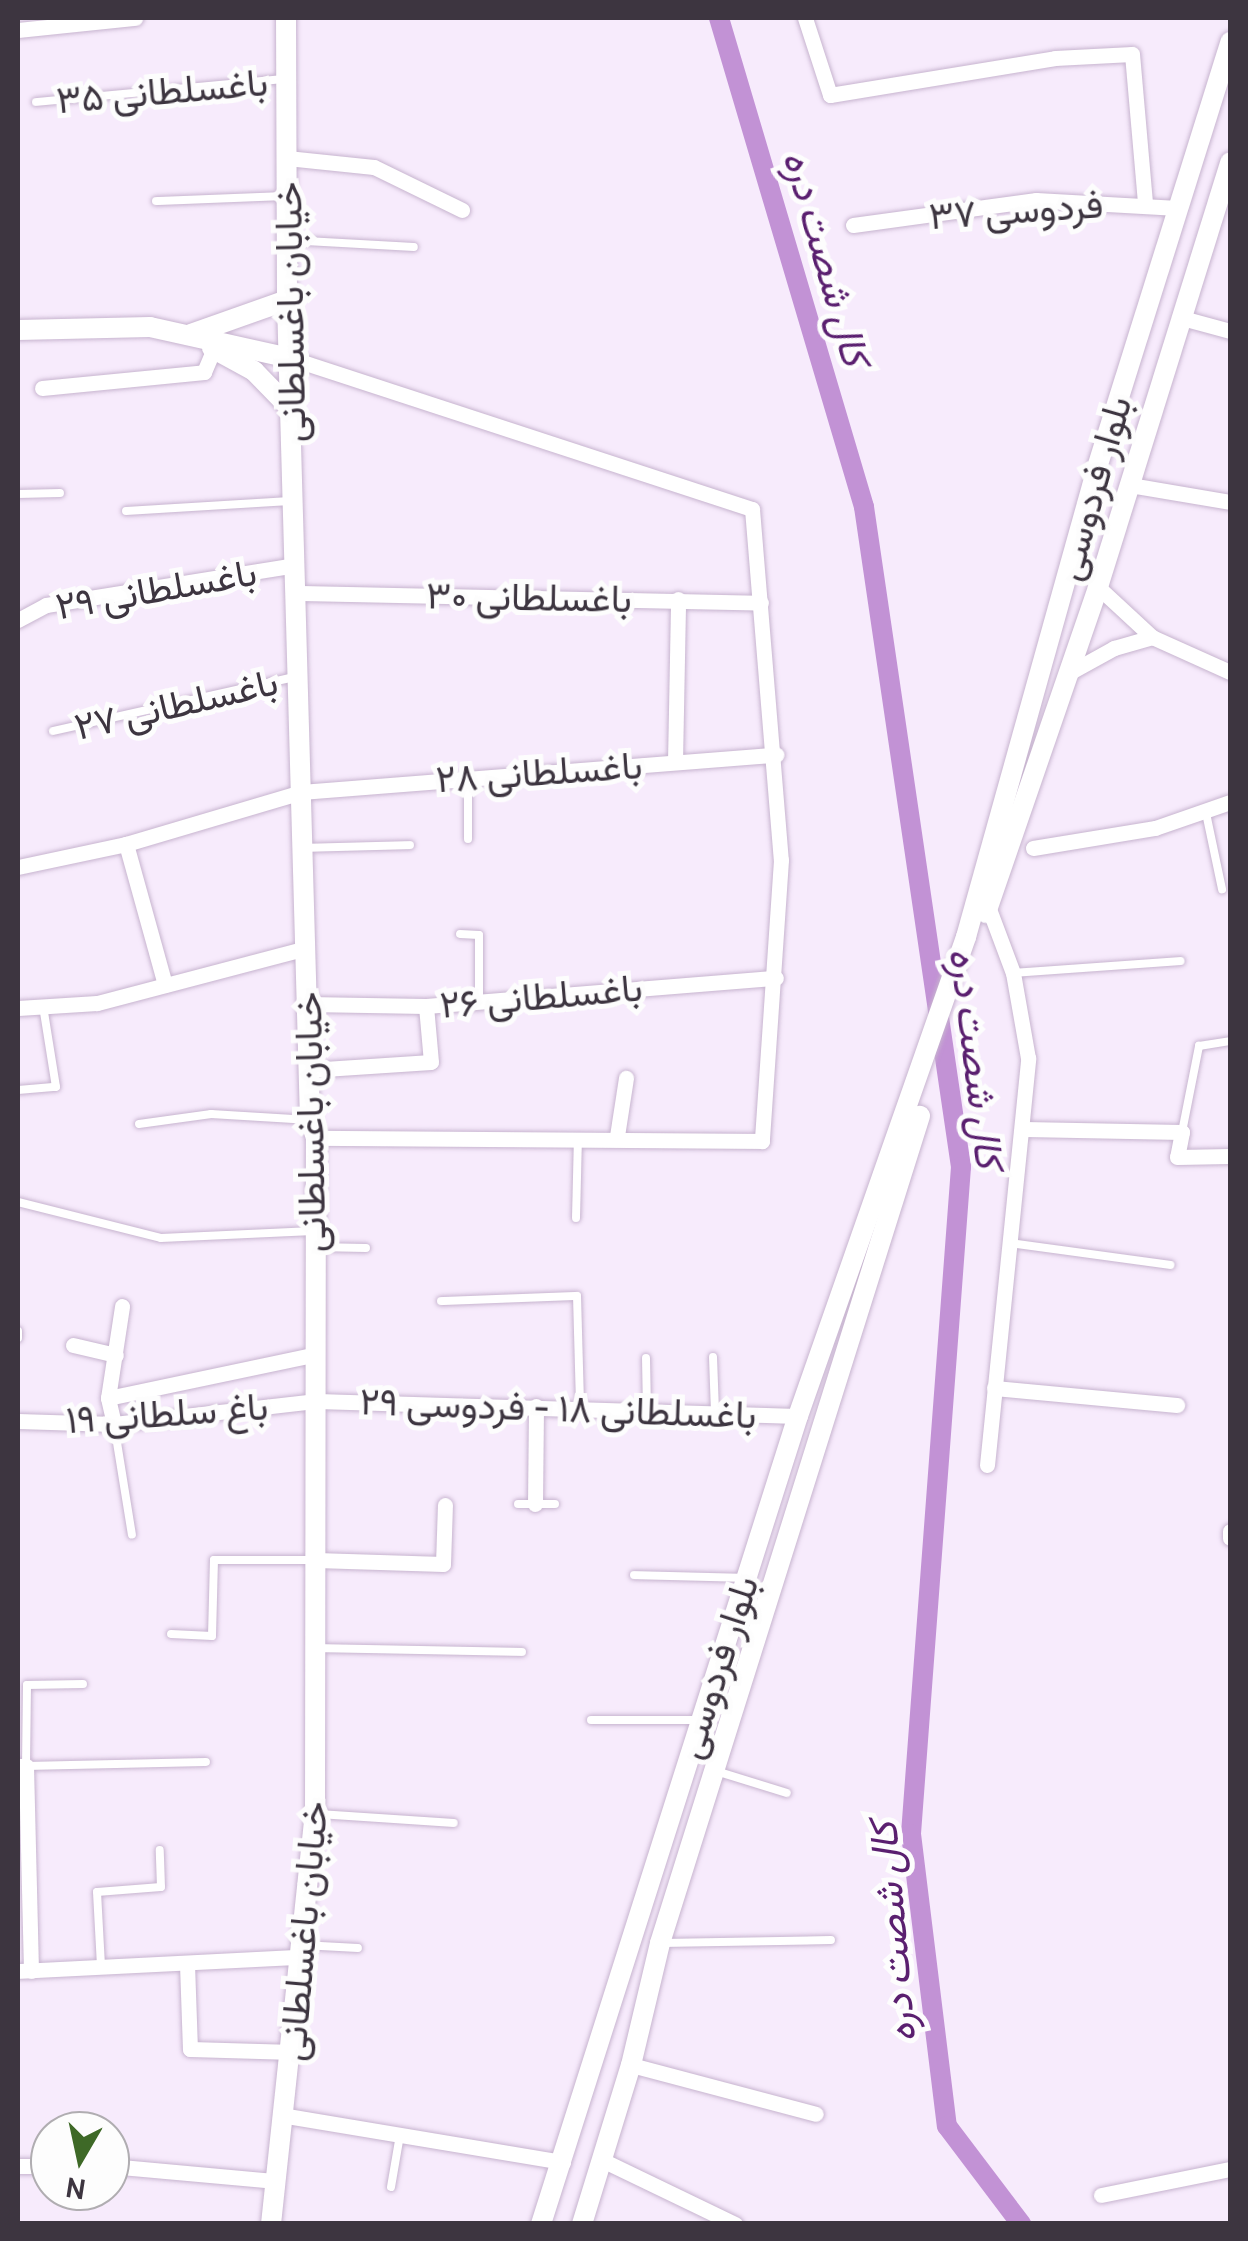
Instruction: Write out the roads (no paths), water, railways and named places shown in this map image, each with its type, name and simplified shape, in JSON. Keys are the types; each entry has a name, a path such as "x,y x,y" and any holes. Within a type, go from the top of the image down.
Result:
{"main road":[{"name":"خیابان باغسلطانی","path":"271,2224 294,2052 299,1951 315,1814 317,1401 313,1129 287,300 286,18"},
{"name":"بلوار فردوسی","path":"971,940 1095,474 1230,42"},
{"name":"بلوار فردوسی","path":"971,940 988,906 1098,587 1230,163"},
{"path":"189,335 287,300"},
{"path":"18,330 150,327 290,358"},
{"path":"189,335 254,371 292,410"},
{"path":"910,1124 971,940"},
{"name":"بلوار فردوسی","path":"542,2224 798,1416 910,1124"},
{"name":"بلوار فردوسی","path":"582,2224 631,2065 660,1942 739,1694 910,1124"},
{"path":"712,1687 724,1697 739,1694"},
{"path":"693,1740 710,1739 718,1761"}],"street":[{"path":"18,30 135,18"},
{"path":"805,18 830,95 1056,58 1132,54 1145,202"},
{"path":"287,158 374,167 462,210"},
{"name":"فردوسی ۳۷","path":"853,225 1036,200 1145,202 1178,208"},
{"path":"1182,318 1230,331"},
{"path":"42,388 204,372 214,349"},
{"path":"290,358 752,509 777,755 776,978 762,1141 313,1129"},
{"path":"1130,485 1230,502"},
{"name":"باغسلطانی ۲۹","path":"18,620 46,605 296,565"},
{"path":"1098,587 1152,638 1230,672"},
{"name":"باغسلطانی ۳۰","path":"297,594 678,598 761,603"},
{"path":"675,762 678,598"},
{"path":"1068,674 1114,648 1152,638"},
{"name":"باغسلطانی ۲۸","path":"18,867 126,844 302,792 777,755"},
{"path":"1033,848 1206,813 1230,802"},
{"path":"126,844 166,985"},
{"path":"988,906 1013,973 1028,1058 988,1465"},
{"path":"18,1008 98,1003 306,948"},
{"name":"باغسلطانی ۲۶","path":"307,1004 426,1006 776,978"},
{"path":"309,1070 430,1062 426,1006"},
{"path":"617,1136 626,1078"},
{"path":"1024,1129 1182,1132 1178,1157 1230,1156"},
{"path":"114,1424 108,1398 122,1306"},
{"path":"72,1344 116,1355"},
{"path":"108,1398 316,1354"},
{"path":"994,1388 1177,1404"},
{"name":"باغسلطانی ۱۸ - فردوسی ۲۹","path":"317,1401 580,1405 798,1416"},
{"name":"باغ سلطانی ۱۹","path":"18,1421 114,1424 317,1401"},
{"path":"535,1504 536,1406"},
{"path":"316,1560 443,1564 445,1506"},
{"path":"22,1766 24,1970 187,1964 299,1951"},
{"path":"187,1964 190,2049 294,2052"},
{"path":"631,2065 816,2114"},
{"path":"287,2116 563,2162"},
{"path":"602,2160 736,2224"},
{"path":"130,2168 276,2181"},
{"path":"1101,2196 1230,2169"}],"lane":[{"name":"باغسلطانی ۳۵","path":"36,102 288,79"},
{"path":"156,201 287,196"},
{"path":"287,240 414,246"},
{"path":"18,494 60,493"},
{"path":"126,510 295,501"},
{"name":"باغسلطانی ۲۷","path":"53,731 299,676"},
{"path":"468,777 468,839"},
{"path":"1206,813 1222,889"},
{"path":"303,848 410,845"},
{"path":"460,934 479,934 479,1002"},
{"path":"1013,973 1181,961"},
{"path":"18,1090 56,1087 43,1004"},
{"path":"1182,1132 1198,1046 1230,1041"},
{"path":"140,1124 210,1114 313,1129"},
{"path":"576,1218 578,1135"},
{"path":"18,1202 161,1238 313,1239 366,1248"},
{"path":"1010,1243 1171,1265"},
{"path":"441,1301 577,1296 580,1405"},
{"path":"713,1357 715,1411"},
{"path":"646,1358 647,1408"},
{"path":"114,1424 132,1535"},
{"path":"518,1504 555,1504"},
{"path":"171,1634 212,1636 214,1560 316,1560"},
{"path":"634,1575 747,1578"},
{"path":"316,1648 522,1652"},
{"path":"82,1684 27,1685 22,1766 206,1762"},
{"path":"590,1720 700,1720"},
{"path":"718,1761 788,1793"},
{"path":"315,1814 454,1823"},
{"path":"100,1967 97,1892 161,1887 160,1850"},
{"path":"660,1942 831,1940"},
{"path":"299,1951 358,1948"},
{"path":"390,2187 400,2136"}],"waterway":[{"name":"کال شصت دره","path":"719,18 864,507 961,1167 911,1834 947,2126 1021,2224"}]}
